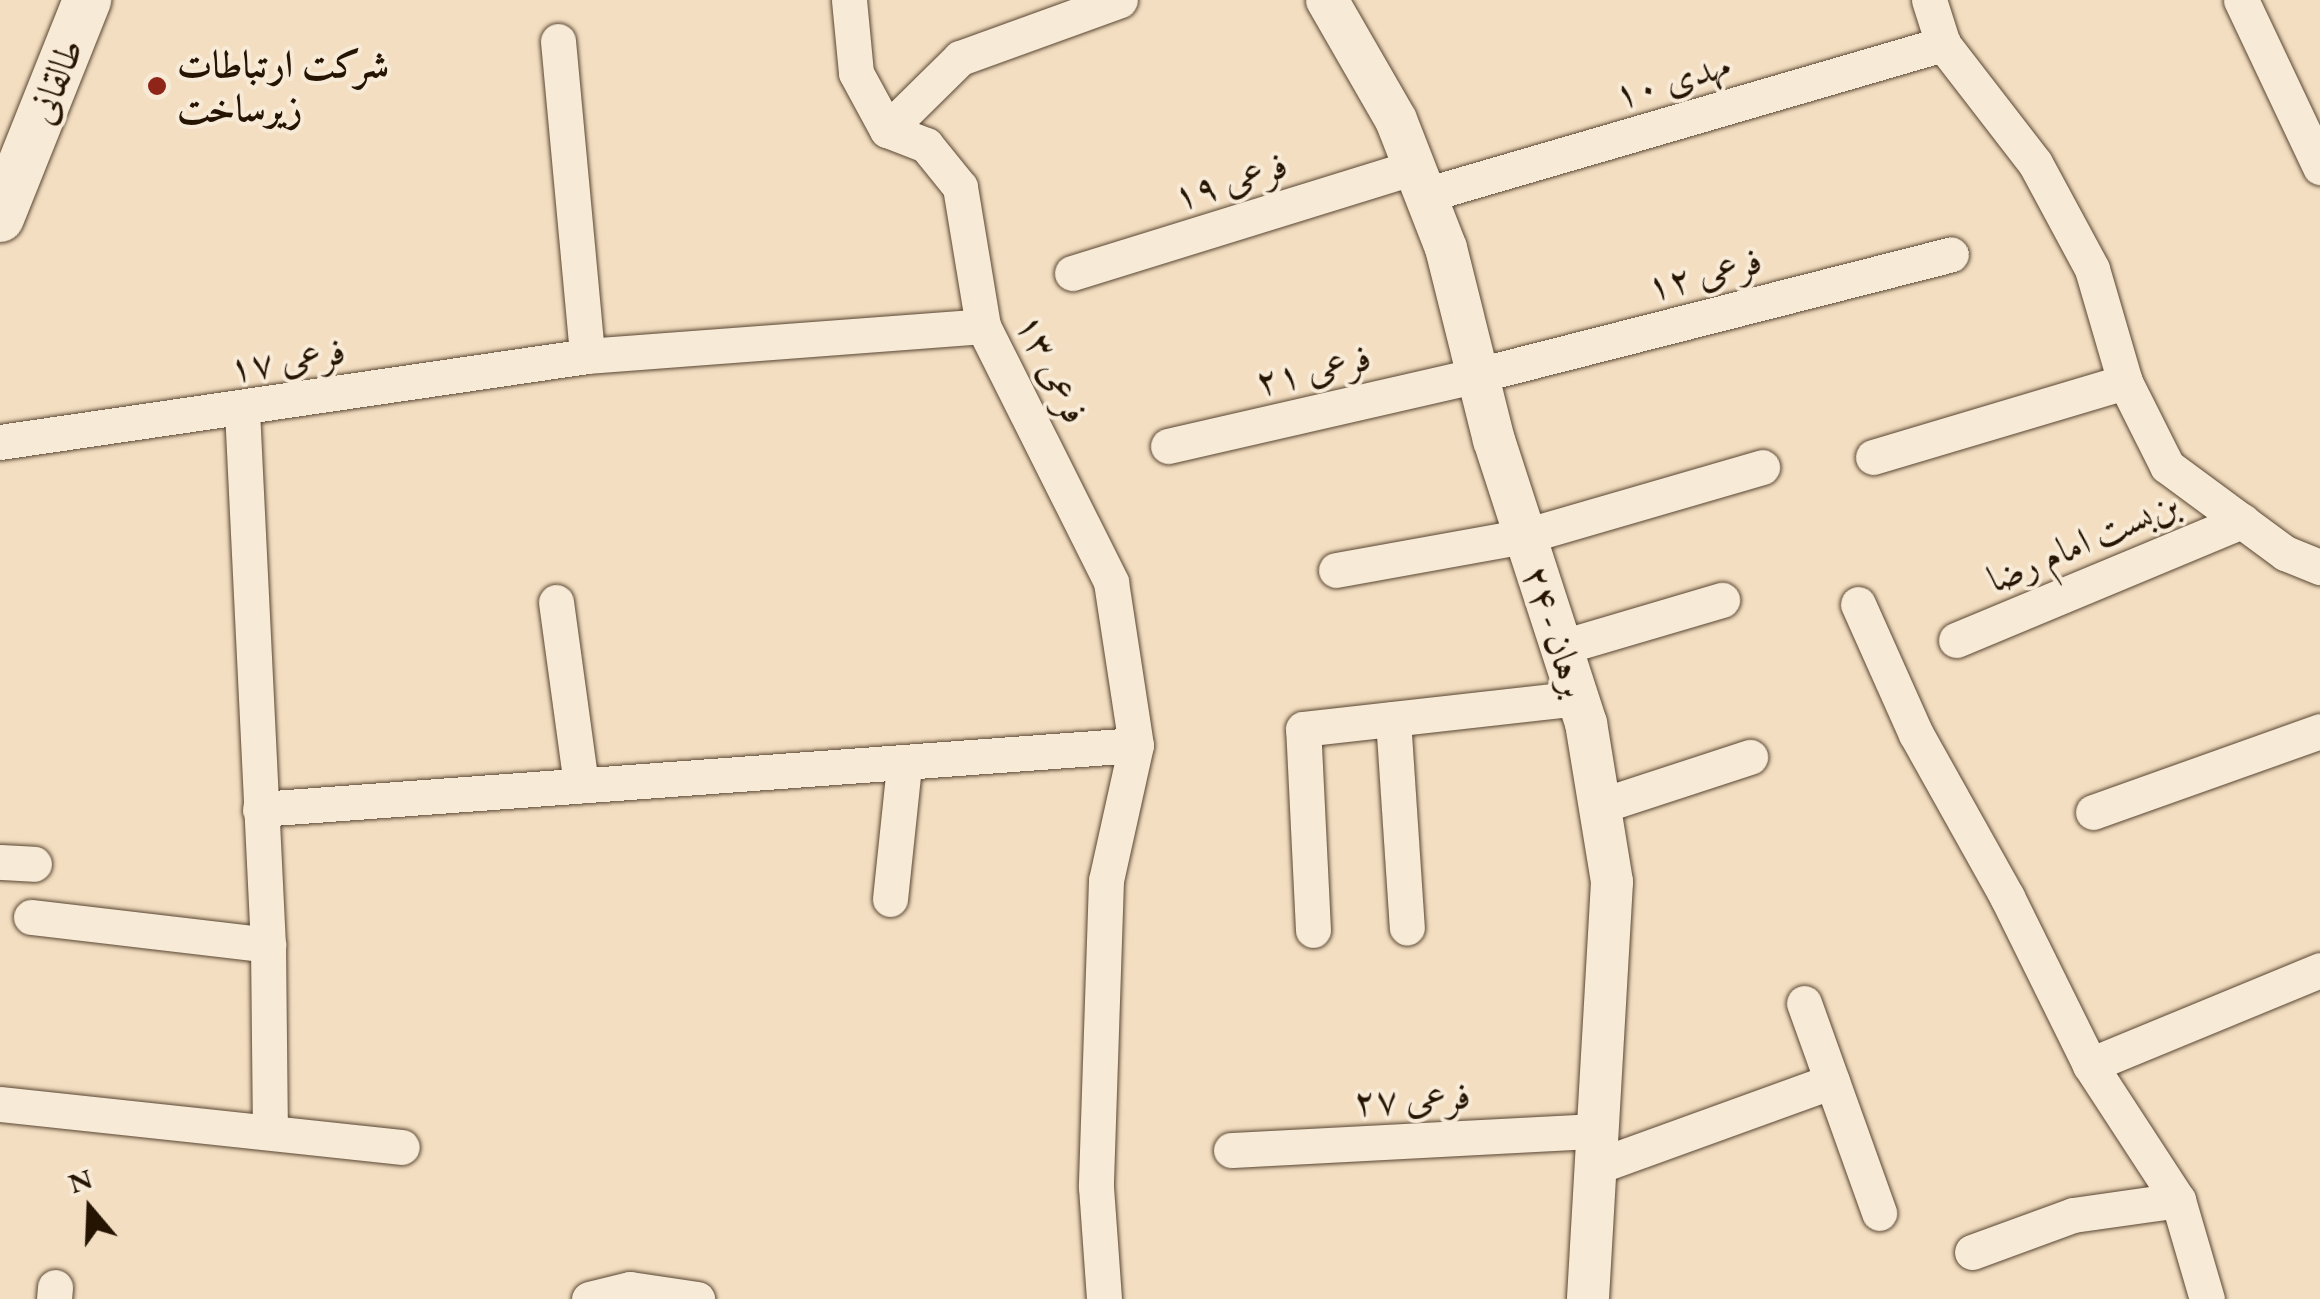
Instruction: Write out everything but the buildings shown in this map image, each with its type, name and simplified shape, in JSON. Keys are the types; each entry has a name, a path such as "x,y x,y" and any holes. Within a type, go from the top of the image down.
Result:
{"main road":[{"name":"طالقانی","path":"3,205 87,0"}],"street":[{"path":"849,0 856,74 887,130 960,58 1120,0"},
{"name":"۲۴ - برهان","path":"1327,0 1396,120 1446,248 1478,375 1578,698 1600,806 1612,882 1588,1299"},
{"path":"1929,0 1942,44 2036,164 2083,251 2092,269 2125,382 2167,466 2285,553 2320,567"},
{"path":"2241,0 2320,167"},
{"path":"558,42 587,356"},
{"name":"۱۰ مهدی","path":"1420,181 1942,44"},
{"name":"فرعی ۱۳","path":"887,130 926,146 960,187 983,326 1112,582 1136,746"},
{"name":"فرعی ۱۹","path":"1072,274 1420,181"},
{"name":"فرعی ۱۲","path":"1478,375 1951,254"},
{"name":"فرعی ۱۷","path":"0,442 242,410 587,356 983,326"},
{"name":"فرعی ۲۱","path":"1168,446 1478,375"},
{"path":"1873,456 2125,382"},
{"path":"242,410 268,945 270,1130"},
{"path":"1336,570 1526,536 1762,467"},
{"name":"بن‌بست امام رضا","path":"1956,640 2242,521"},
{"path":"1562,647 1722,600"},
{"path":"556,602 581,785"},
{"path":"1858,604 1916,734 2007,897 2090,1065 2178,1200 2206,1299"},
{"path":"1313,930 1303,729 1578,698"},
{"path":"1394,719 1407,928"},
{"path":"2092,812 2320,731"},
{"path":"260,809 1136,746 1106,880 1096,1187 1104,1299"},
{"path":"1600,806 1750,757"},
{"path":"890,899 904,765"},
{"path":"31,917 268,945"},
{"path":"2090,1065 2320,970"},
{"path":"1804,1003 1879,1213"},
{"name":"فرعی ۲۷","path":"1231,1150 1597,1149 1832,1080"},
{"path":"0,1104 402,1147"},
{"path":"1972,1252 2073,1214 2178,1200"},
{"path":"589,1299 630,1289 697,1299"}],"place":[{"name":"شرکت ارتباطات زیرساخت","path":"157,86"}]}
